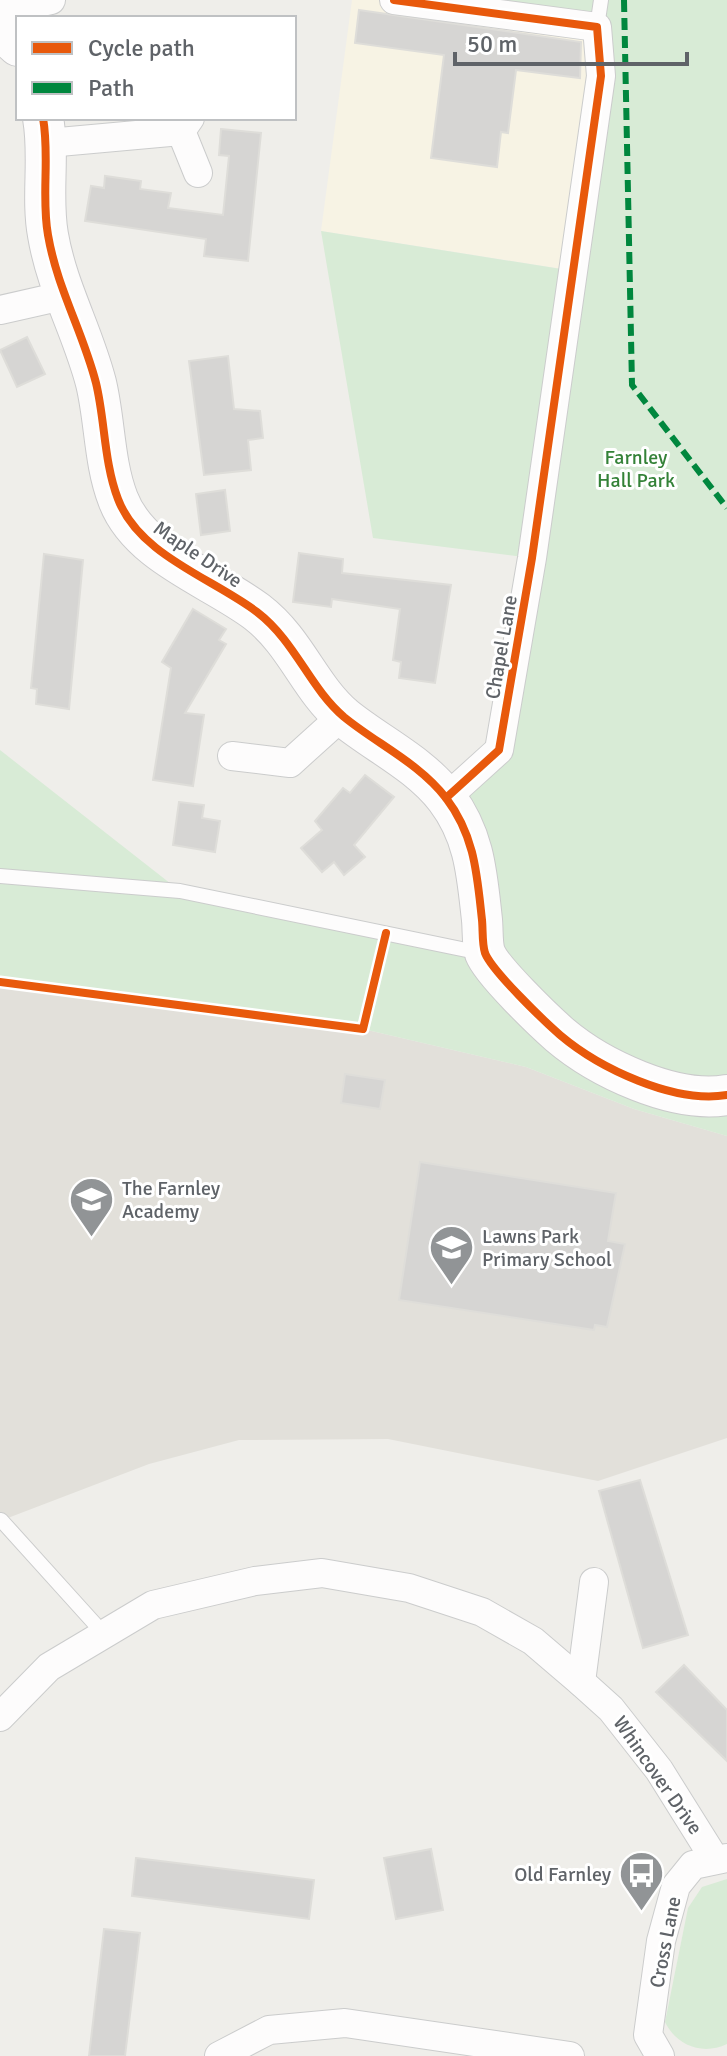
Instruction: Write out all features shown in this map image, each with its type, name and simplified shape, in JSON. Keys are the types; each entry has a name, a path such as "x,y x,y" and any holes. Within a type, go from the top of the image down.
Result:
{"street":[{"path":"0,11 51,0"},
{"path":"394,0 599,13"},
{"name":"Chapel Lane","path":"446,798 499,750 532,558 599,91 599,13"},
{"path":"0,30 16,44"},
{"path":"45,130 186,124 198,173"},
{"name":"Maple Drive","path":"45,130 47,232 62,296 96,385 118,499 141,537 258,613 290,643 319,689 342,716 412,765 446,798"},
{"path":"0,310 62,296"},
{"path":"232,756 290,763 342,716"},
{"path":"446,798 475,850 486,954 508,983 559,1034 610,1071 663,1088 716,1097 727,1095"},
{"name":"Whincover Drive","path":"0,1717 49,1667 153,1605 255,1581 322,1573 409,1588 482,1612 533,1641 581,1682 611,1709 659,1770 720,1858"},
{"path":"581,1682 594,1582"},
{"name":"Cross Lane","path":"652,2054 648,2035 661,1941 676,1886 693,1865 720,1858"},
{"path":"219,2056 269,2030 345,2023 483,2048 570,2056"}],"lane":[{"path":"0,876 180,891 486,954"},
{"path":"1,1520 104,1634"}],"shaded area":[{"path":"352,0 394,0 597,27 575,271 321,231"},
{"name":"Lawns Park Primary School","path":"0,982 363,1029 526,1067 634,1109 727,1136 727,1438 598,1481 388,1439 239,1440 149,1464 0,1521"}],"green space":[{"name":"Farnley Hall Park","path":"394,0 727,0 727,1136 634,1109 526,1067 363,1029 0,982 0,750 180,891 485,953 446,798 499,750 532,558 373,538 321,231 574,271 597,27"},
{"path":"727,1879 727,2044 699,2048 676,2037 665,2022 688,1908 702,1887"}],"building":[{"path":"359,10 581,42 580,78 516,70 508,133 501,132 497,167 431,158 444,55 355,43"},
{"path":"221,129 261,133 248,261 204,256 206,239 85,221 91,186 104,188 105,176 141,181 140,189 171,193 168,208 223,215 229,156 219,155"},
{"path":"27,337 45,374 17,387 0,350"},
{"path":"228,356 234,409 260,411 263,438 248,440 251,470 204,475 189,361"},
{"path":"225,490 230,531 201,535 196,494"},
{"path":"299,553 343,559 342,573 451,585 435,683 399,678 401,662 393,660 400,609 332,599 331,607 293,602"},
{"path":"44,554 83,560 69,709 36,704 37,689 31,688"},
{"path":"193,609 226,629 219,640 226,644 185,713 204,715 193,786 153,780 171,668 162,662"},
{"path":"365,775 394,797 354,845 365,857 344,875 334,862 322,872 301,848 322,830 315,821 343,788 350,793"},
{"path":"179,802 204,805 202,818 220,821 215,852 173,845"},
{"path":"345,1074 385,1080 380,1109 341,1103"},
{"path":"420,1162 616,1193 608,1241 625,1244 607,1327 595,1325 594,1330 399,1300"},
{"path":"640,1480 688,1635 643,1648 599,1491"},
{"path":"684,1665 727,1710 727,1761 656,1692"},
{"path":"431,1849 443,1910 396,1919 384,1858"},
{"path":"136,1858 314,1880 309,1919 132,1896"},
{"path":"104,1929 140,1933 125,2056 89,2056"}],"marked path":[{"path":"624,0 632,385 727,508"}],"cycle path":[{"path":"394,0 597,27 601,76 532,558 499,750 446,798"},
{"path":"43,120 46,221 52,254 96,383 113,485 128,519 142,536 178,564 257,612 282,637 321,692 344,717 423,774 446,798 463,827 473,856 485,953 507,983 542,1018 595,1060 638,1081 684,1094 727,1095"},
{"path":"0,982 363,1029 386,933"}],"place":[{"name":"The Farnley Academy","path":"91,1238"},
{"name":"Lawns Park Primary School","path":"451,1287"},
{"name":"Old Farnley","path":"642,1913"}]}
